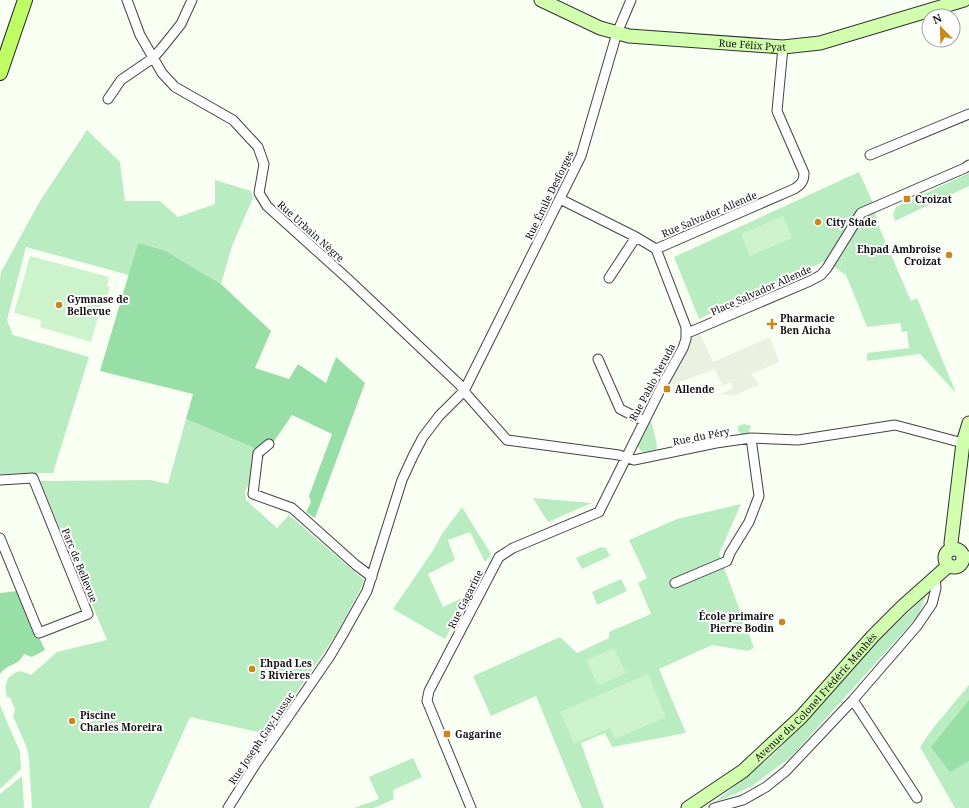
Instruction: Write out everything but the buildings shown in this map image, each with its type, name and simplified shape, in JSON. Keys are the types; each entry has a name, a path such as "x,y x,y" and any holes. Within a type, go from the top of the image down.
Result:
{"main road":[{"path":"0,74 25,0"}],"street":[{"name":"Rue Urbain Nègre","path":"127,0 140,35 162,73 175,87 233,120 258,147 264,164 258,193 267,206 348,279 460,385 464,391"},
{"path":"108,99 120,80 153,58 161,49 180,24 192,0"},
{"name":"Rue Félix Pyat","path":"541,0 600,28 629,36 783,47 820,44 964,0"},
{"name":"Rue Émile Desforges","path":"464,391 581,156 617,33 631,0"},
{"name":"Rue Salvador Allende","path":"560,199 636,237 656,249 799,186 802,182 804,173 777,111 783,47"},
{"path":"870,154 969,114"},
{"name":"Place Salvador Allende","path":"686,333 820,275 827,268 862,212 965,168 969,164"},
{"path":"609,278 636,237"},
{"path":"656,249 686,327 686,333"},
{"name":"Rue Pablo Neruda","path":"626,457 683,348 686,333"},
{"path":"598,359 620,409 644,421"},
{"name":"Rue du Péry","path":"464,391 507,440 619,455 634,460 716,443 751,438 798,440 895,426 963,443"},
{"name":"Rue Joseph Gay-Lussac","path":"228,808 254,765 330,656 367,591 402,480 413,456 423,437 439,416 464,391"},
{"path":"951,546 966,557 962,563 954,568 948,566 945,558 951,546 963,443 969,423"},
{"path":"676,583 727,561 730,553 749,522 759,496 751,438"},
{"path":"268,444 258,452 253,494 292,508 372,577"},
{"name":"Rue Gagarine","path":"471,808 427,701 433,682 499,557 513,548 600,512 626,457"},
{"name":"Parc de Bellevue","path":"0,480 33,478 88,614 39,633 0,538"},
{"name":"Avenue du Colonel Frédéric Manhès","path":"690,808 743,771 801,718 872,636 948,566"},
{"path":"714,808 743,800 766,787 781,775 853,700 917,626 932,604 936,588 935,578"},
{"path":"853,700 917,798"}],"green space":[{"path":"87,130 120,162 125,201 160,201 178,217 215,204 215,180 251,191 253,198 232,246 221,284 164,250 138,243 129,275 26,247 7,320 13,335 89,357 53,473 0,474 1,272 40,201"},
{"path":"859,172 873,203 879,227 911,301 917,298 956,393 920,354 867,361 867,353 909,348 907,331 902,332 900,323 867,327 846,275 825,261 699,319 674,257"},
{"path":"969,173 969,186 895,221 893,214 896,207"},
{"path":"783,216 792,238 750,256 741,234"},
{"path":"138,243 164,250 221,284 271,331 255,368 289,379 298,364 326,383 336,357 365,383 315,518 306,512 311,502 309,496 332,434 292,415 266,453 186,419 193,394 100,371"},
{"name":"Gymnase de Bellevue","path":"30,256 109,277 107,286 110,287 107,298 104,297 91,342 40,327 41,320 14,313"},
{"path":"186,419 266,453 245,491 246,500 277,528 289,515 364,580 337,633 268,734 190,717 149,808 32,808 29,758 27,748 13,716 15,709 10,698 7,697 7,680 16,672 21,671 31,675 57,652 107,640 40,481 151,480 168,484"},
{"path":"651,420 657,445 656,450 643,452 638,446"},
{"path":"744,424 751,426 748,434 741,434 738,431 738,426"},
{"path":"533,498 592,503 548,522"},
{"path":"741,504 719,554 754,648 748,651 712,645 659,669 686,733 612,747 605,733 581,743 604,808 582,808 536,696 491,716 473,676 560,637 577,653 609,638 609,632 651,614 638,583 647,578 629,540 677,519"},
{"path":"462,507 491,554 485,562 470,532 448,540 455,560 428,574 443,607 470,594 445,639 393,609 432,552 442,534"},
{"path":"601,547 606,548 610,556 582,569 576,558"},
{"path":"621,579 627,591 597,605 592,592"},
{"path":"17,591 45,650 32,657 24,654 18,661 6,668 0,674 0,593"},
{"path":"926,596 918,616 791,757 752,786 715,802 773,755 880,639"},
{"path":"614,648 626,673 598,686 586,660"},
{"path":"648,674 666,717 615,739 610,728 574,744 560,712"},
{"path":"969,685 969,808 955,808 920,747 933,728"},
{"path":"969,700 969,761 950,772 931,747"},
{"path":"0,705 20,752 21,769 0,789"},
{"path":"413,758 422,777 393,790 394,799 374,808 354,808 379,799 369,777"},
{"path":"22,776 24,808 0,808 0,794"}],"shaded area":[{"path":"699,331 713,362 770,337 779,362 751,374 759,385 733,396 721,394 733,388 731,382 723,386 715,369 664,388 689,340"}],"place":[{"name":"Croizat","path":"907,199"},
{"name":"City Stade","path":"818,222"},
{"name":"Ehpad Ambroise Croizat","path":"949,255"},
{"name":"Gymnase de Bellevue","path":"59,305"},
{"name":"Pharmacie Ben Aicha","path":"772,324"},
{"name":"Allende","path":"667,389"},
{"name":"École primaire Pierre Bodin","path":"782,622"},
{"name":"Ehpad Les 5 Rivières","path":"252,669"},
{"name":"Piscine Charles Moreira","path":"72,721"},
{"name":"Gagarine","path":"447,734"}]}
